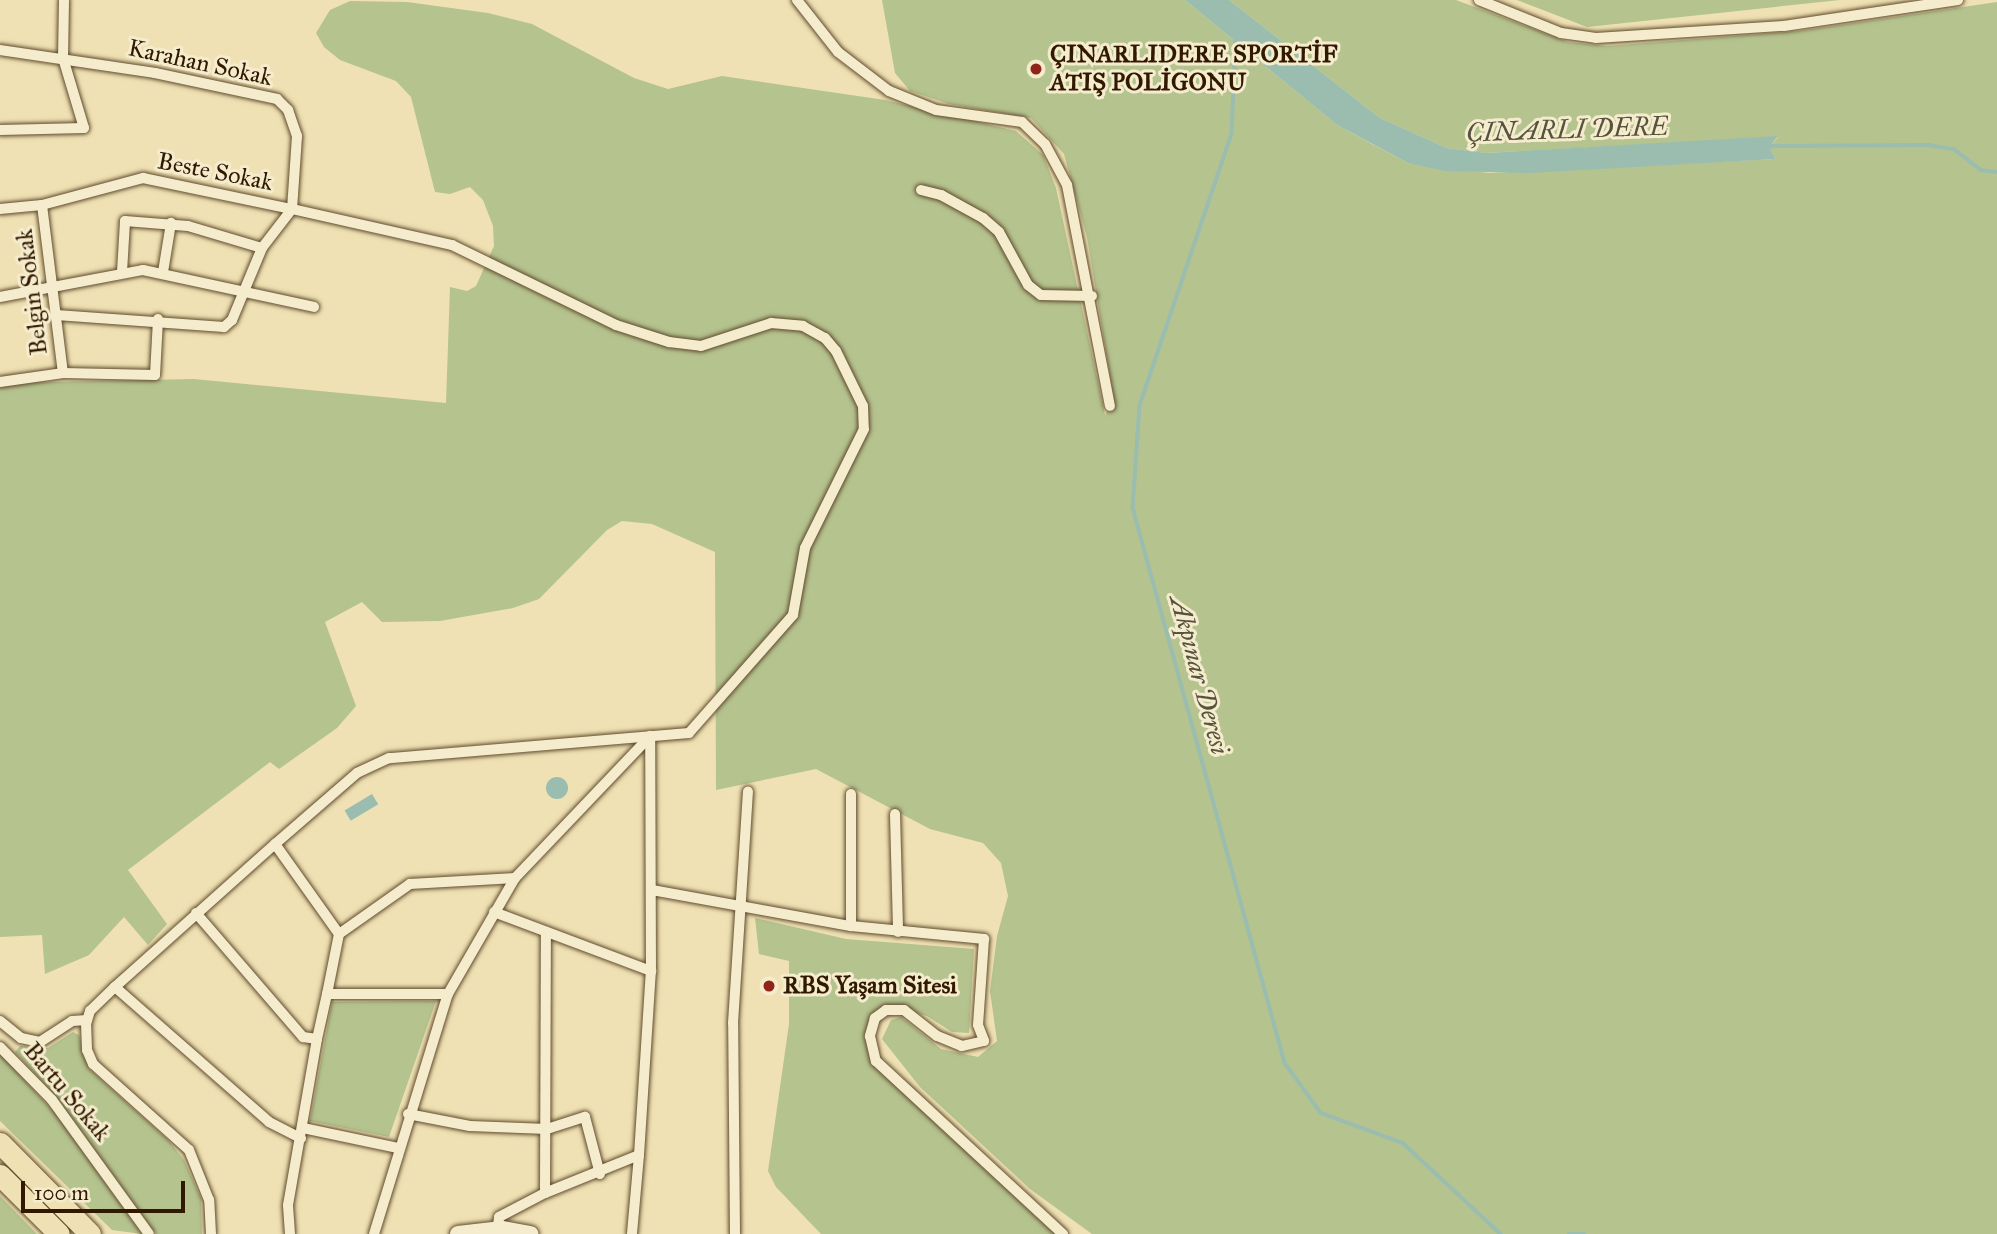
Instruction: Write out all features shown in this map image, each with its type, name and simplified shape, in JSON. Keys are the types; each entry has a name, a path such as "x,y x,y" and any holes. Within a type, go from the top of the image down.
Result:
{"highway":[{"path":"0,1143 90,1234"},
{"path":"0,1175 59,1234"}],"main road":[{"path":"458,1234 531,1234"}],"street":[{"path":"0,130 84,128 63,58 64,0"},
{"path":"797,0 838,52 888,92 936,110 1022,122 1034,131 1067,185 1092,296 1110,406"},
{"path":"1479,0 1561,33 1596,38 1784,26 1958,0"},
{"name":"Karahan Sokak","path":"0,50 63,58 277,99 288,110 297,136 292,209"},
{"name":"Beste Sokak","path":"0,209 42,205 143,178 292,209 262,248 232,320 224,327 158,319 56,315"},
{"path":"921,190 941,195 991,225 1012,250 1028,285 1041,295 1092,296"},
{"name":"Belgin Sokak","path":"42,205 63,373"},
{"path":"211,1234 209,1200 189,1150 93,1064 87,1050 87,1020 115,986 357,773 389,758 690,733 793,615 805,548 864,429 863,406 836,351 825,338 803,326 771,323 701,346 669,342 616,325 452,245 292,209"},
{"path":"122,272 125,221 171,223 262,248"},
{"path":"163,272 171,223"},
{"path":"0,297 52,289 122,272 163,272 314,307"},
{"path":"0,382 63,373 155,375 158,319"},
{"path":"374,1234 408,1114 448,994 515,878 649,736"},
{"path":"632,1234 651,971 649,736"},
{"path":"735,1234 733,1023 748,791"},
{"path":"851,794 851,926"},
{"path":"895,814 898,932"},
{"path":"275,844 339,934"},
{"path":"290,1234 288,1205 317,1039 339,934 410,884 515,878"},
{"path":"652,890 851,926 984,939 978,1025 984,1041 962,1046 937,1036 904,1010 886,1010 875,1018 870,1036 876,1061 1063,1234"},
{"path":"494,912 651,971"},
{"path":"196,913 298,1034 317,1039"},
{"path":"545,1193 546,932"},
{"path":"115,986 269,1122 302,1133 398,1148"},
{"path":"327,994 448,994"},
{"path":"0,1021 26,1040 46,1042 72,1021 87,1020"},
{"path":"0,1047 15,1033"},
{"name":"Bartu Sokak","path":"0,1047 52,1100 149,1234"},
{"path":"408,1114 470,1126 547,1129 584,1117 600,1174"},
{"path":"497,1232 499,1217 545,1193 600,1174 639,1156"}],"green space":[{"path":"882,0 1185,0 1337,125 1408,163 1489,173 1775,159 1770,146 1778,137 1486,153 1447,148 1380,118 1229,0 1456,0 1568,42 1607,46 1799,31 1997,2 1997,1234 1092,1234 1030,1189 920,1087 882,1039 891,1020 901,1017 941,1049 978,1057 997,1041 990,991 997,936 1008,896 1001,863 983,843 930,829 816,769 716,790 715,552 652,524 622,521 607,530 539,599 513,608 440,621 382,622 362,602 325,622 356,706 337,728 279,769 270,762 128,870 167,924 148,945 124,917 89,955 45,974 42,935 0,937 0,383 194,379 446,403 450,287 467,291 476,286 494,246 493,226 483,200 470,187 450,194 435,192 411,97 396,81 340,60 324,47 316,33 330,10 350,1 407,2 488,13 532,24 634,78 668,89 722,76 885,100 1016,131 1043,155 1056,188 1105,415 1114,400 1087,237 1064,154 1031,118 949,104 910,91 895,73"},
{"path":"1517,0 1840,0 1587,27"},
{"path":"755,918 846,939 974,949 969,1033 952,1032 927,1016 904,1010 875,1018 876,1061 1063,1234 821,1234 776,1187 768,1171 789,1024 789,961 759,954"},
{"path":"436,1001 389,1137 310,1121 332,1002"},
{"path":"73,1032 79,1035 89,1069 168,1140 184,1160 201,1198 202,1234 156,1234 58,1099 15,1052 20,1046 48,1048"},
{"path":"0,1054 55,1113 142,1234 112,1230 0,1121"},
{"path":"0,1196 37,1234 0,1234"}],"shaded area":[{"path":"1185,0 1229,0 1380,118 1447,148 1486,153 1778,136 1770,146 1775,159 1529,173 1445,171 1408,163 1337,125"},
{"path":"557,777 565,780 568,788 565,796 557,799 549,796 546,788 549,780"},
{"path":"372,794 378,804 351,821 345,810"}],"waterway":[{"name":"Akpınar Deresi","path":"1236,36 1232,134 1140,406 1133,508 1285,1063 1321,1113 1403,1143 1501,1234"},
{"path":"1770,146 1928,145 1954,149 1981,170 1997,172"},
{"name":"Akpınar Deresi","path":"1569,1234 1584,1234"}],"place":[{"name":"ÇINARLIDERE SPORTİF ATIŞ POLİGONU","path":"1036,69"},
{"name":"RBS Yaşam Sitesi","path":"769,986"}],"water label":[{"name":"ÇINARLI DERE","path":"1567,130"}]}
